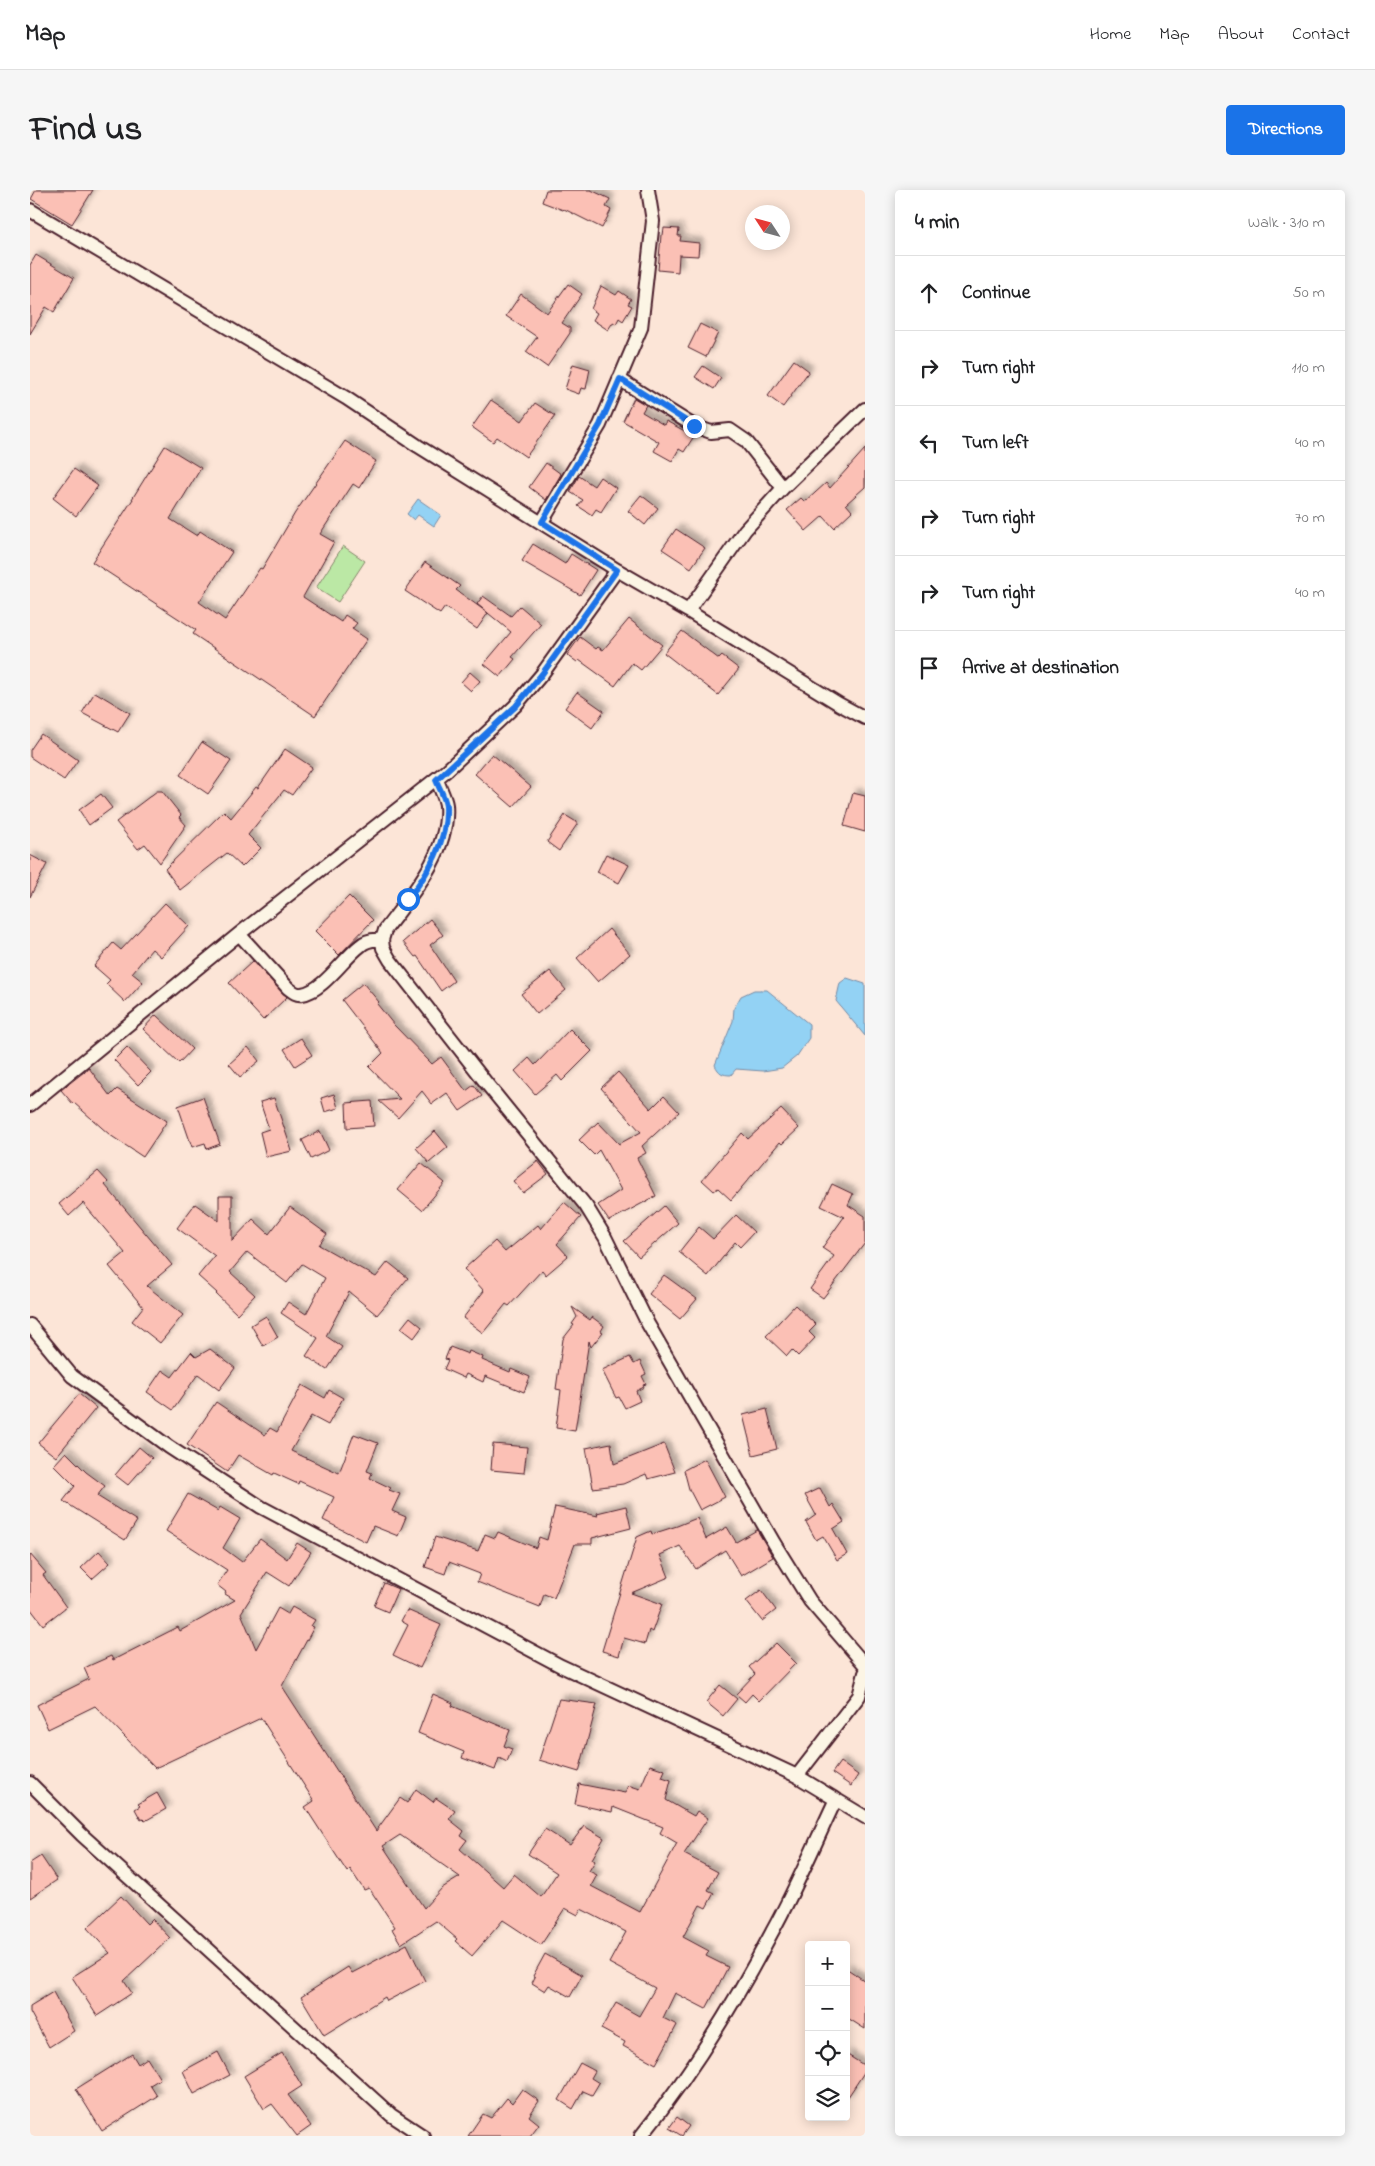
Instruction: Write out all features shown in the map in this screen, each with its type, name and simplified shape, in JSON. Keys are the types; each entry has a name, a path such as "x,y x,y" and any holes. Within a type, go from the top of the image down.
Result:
{"street":[{"path":"542,522 600,425 641,328 653,221 648,190"},
{"path":"30,210 346,398 418,446 617,570 865,718"},
{"path":"620,379 694,426 711,432 730,430 746,440 783,488"},
{"path":"688,611 745,530 783,488 865,409"},
{"path":"30,1105 239,934 436,780 516,706 542,674 617,570"},
{"path":"436,780 446,804 444,824 437,853 424,878 385,930 382,940 383,948 390,960 487,1084 586,1206 605,1236 648,1324 774,1543 810,1600 865,1666"},
{"path":"239,934 288,988 296,994 302,994 331,976 360,945 372,939 382,940"},
{"path":"30,1325 72,1376 169,1447 261,1507 561,1666 797,1776 865,1817"},
{"path":"797,1776 859,1696 865,1673"},
{"path":"30,1783 82,1835 391,2114 423,2136"},
{"path":"641,2136 673,2096 715,2033 773,1931 836,1799"}],"green space":[{"path":"343,546 365,561 338,602 316,588"}],"water":[{"path":"418,499 441,515 434,526 418,515 414,520 407,514"},
{"path":"847,978 865,984 865,1036 836,1001 840,983"},
{"path":"754,990 767,990 809,1024 809,1038 797,1056 782,1068 763,1071 736,1069 731,1075 723,1074 719,1072 715,1065 733,1021 734,1008 741,996"}],"building":[{"path":"36,190 93,190 72,224 31,199"},
{"path":"546,190 591,190 610,199 606,207 611,210 602,228 564,209 542,202"},
{"path":"664,228 679,229 678,236 681,236 680,241 699,243 698,256 679,255 678,272 658,270 661,235 663,235"},
{"path":"36,255 74,278 54,312 46,307 30,334 30,265"},
{"path":"568,284 582,294 562,323 570,328 570,333 547,367 526,352 537,337 506,316 521,294 547,313"},
{"path":"601,286 616,295 619,291 631,299 628,304 632,306 623,321 619,318 616,324 613,322 608,330 593,320 597,313 591,309"},
{"path":"700,324 718,333 706,357 688,348"},
{"path":"794,360 809,371 783,407 768,396"},
{"path":"573,364 590,369 586,389 581,388 579,394 565,389"},
{"path":"703,366 721,378 714,389 695,377"},
{"path":"634,398 646,405 642,412 664,425 666,421 694,436 684,452 679,449 672,461 654,451 659,442 623,421"},
{"path":"491,400 522,421 535,403 555,416 526,457 497,437 493,442 472,427"},
{"path":"345,441 376,461 359,488 353,484 320,534 334,542 303,597 341,622 345,615 357,623 352,629 367,639 315,716 193,634 196,630 92,562 165,446 201,468 170,519 197,536 200,531 232,552 199,602 225,620 260,568 262,569 295,513"},
{"path":"865,449 865,487 846,504 852,511 834,528 823,516 806,531 787,510 801,498 805,502 826,483 830,488"},
{"path":"546,463 561,474 546,500 529,487"},
{"path":"74,469 98,486 76,516 53,498"},
{"path":"579,476 594,486 600,477 616,488 601,512 596,509 592,515 578,506 583,500 570,492"},
{"path":"641,495 658,508 645,525 628,511"},
{"path":"676,529 705,548 691,568 662,549"},
{"path":"533,544 565,564 571,554 596,570 580,595 522,561"},
{"path":"425,562 460,586 456,590 488,613 477,629 445,607 440,614 405,591"},
{"path":"483,596 511,616 520,606 541,624 512,657 515,659 500,677 484,664 511,632 477,604"},
{"path":"629,619 662,645 641,670 632,663 615,686 579,660 577,662 567,655 580,637 596,649 598,647 603,650"},
{"path":"682,631 719,659 722,656 739,669 718,695 664,653"},
{"path":"470,672 480,681 471,691 461,682"},
{"path":"95,692 130,713 118,732 82,713"},
{"path":"577,692 604,711 592,728 565,708"},
{"path":"41,734 78,760 64,780 30,757 30,750"},
{"path":"202,742 231,761 208,794 180,775"},
{"path":"285,749 312,767 292,795 284,790 248,835 261,848 242,867 227,853 180,890 165,869 224,811 231,818 256,787 258,788"},
{"path":"492,754 531,787 513,807 475,774"},
{"path":"157,791 162,791 181,815 179,817 186,825 160,863 145,844 138,849 116,822"},
{"path":"853,793 865,796 865,832 844,826"},
{"path":"101,794 112,808 89,825 79,810"},
{"path":"565,815 578,823 559,851 547,842"},
{"path":"606,854 629,865 619,883 597,872"},
{"path":"30,855 47,864 30,897"},
{"path":"349,896 373,920 339,955 315,931"},
{"path":"165,903 189,926 161,957 152,949 132,973 143,982 125,1002 106,984 110,980 94,966 113,943 121,950"},
{"path":"430,919 443,935 430,945 454,981 441,991 417,956 415,957 403,942"},
{"path":"609,929 630,954 598,982 577,958"},
{"path":"253,961 287,997 263,1020 229,983"},
{"path":"550,971 566,990 537,1014 521,994"},
{"path":"363,983 379,1002 377,1004 394,1025 432,1064 441,1057 466,1091 474,1085 482,1096 460,1111 447,1093 432,1104 422,1091 398,1118 379,1101 400,1099 369,1067 383,1053 342,1000"},
{"path":"156,1015 192,1049 179,1063 143,1029"},
{"path":"570,1029 592,1051 562,1081 557,1075 535,1094 515,1071 529,1058 535,1065"},
{"path":"301,1038 312,1055 295,1066 284,1049"},
{"path":"127,1047 151,1072 138,1085 114,1060"},
{"path":"248,1047 259,1061 240,1077 229,1064"},
{"path":"89,1068 110,1096 117,1089 167,1121 143,1157 110,1135 73,1104 61,1090"},
{"path":"618,1072 651,1109 664,1096 679,1112 642,1146 646,1153 637,1158 656,1196 609,1221 598,1205 621,1190 599,1150 594,1155 579,1140 598,1122 619,1144 641,1132 601,1088"},
{"path":"334,1094 338,1108 325,1112 321,1098"},
{"path":"203,1097 220,1144 207,1149 205,1143 192,1147 178,1106"},
{"path":"274,1098 292,1151 266,1157 260,1132 269,1129 260,1102"},
{"path":"372,1101 374,1126 347,1128 346,1103"},
{"path":"781,1109 799,1128 782,1144 780,1142 731,1200 718,1188 714,1191 702,1180 742,1133 748,1139"},
{"path":"320,1131 329,1150 311,1159 302,1140"},
{"path":"435,1131 448,1147 429,1163 416,1148"},
{"path":"538,1161 548,1174 523,1193 513,1181"},
{"path":"421,1163 445,1183 422,1210 398,1190"},
{"path":"98,1171 108,1182 105,1185 172,1265 147,1286 183,1315 160,1343 132,1321 143,1307 109,1266 125,1253 83,1203 69,1216 59,1204"},
{"path":"832,1184 853,1194 848,1205 865,1216 865,1243 823,1298 810,1289 834,1256 822,1248 844,1217 821,1206"},
{"path":"219,1196 232,1196 232,1241 253,1219 269,1234 290,1207 327,1234 319,1245 376,1277 388,1262 408,1278 377,1315 349,1292 326,1336 342,1347 327,1370 306,1356 318,1338 281,1313 288,1302 306,1314 325,1278 302,1264 287,1283 247,1252 230,1272 255,1295 237,1314 198,1276 215,1256 177,1228 195,1204 219,1221"},
{"path":"564,1202 581,1217 557,1244 568,1256 546,1275 542,1270 509,1306 506,1304 483,1333 463,1318 484,1291 464,1269 495,1241 505,1252 538,1225 541,1229"},
{"path":"664,1206 678,1223 639,1257 624,1241"},
{"path":"736,1215 754,1232 740,1247 735,1242 708,1276 679,1252 699,1227 713,1239"},
{"path":"664,1275 697,1299 680,1319 649,1294"},
{"path":"795,1305 816,1325 809,1332 815,1338 798,1356 792,1350 787,1356 766,1336"},
{"path":"572,1307 590,1320 592,1317 604,1326 601,1331 603,1332 591,1347 589,1341 575,1431 556,1428 561,1390 556,1389 563,1339 574,1325 572,1324 577,1317"},
{"path":"266,1316 278,1337 263,1346 251,1325"},
{"path":"410,1317 422,1327 414,1338 401,1328"},
{"path":"450,1347 468,1354 469,1351 483,1357 482,1360 510,1372 511,1369 530,1377 524,1392 485,1376 483,1382 466,1374 464,1378 444,1369 448,1360 445,1359"},
{"path":"210,1349 235,1368 219,1390 198,1374 173,1410 147,1392 162,1370 172,1377 191,1352 196,1357"},
{"path":"630,1357 634,1364 640,1361 646,1374 642,1376 646,1384 636,1391 640,1401 625,1408 619,1397 616,1398 602,1370"},
{"path":"302,1385 325,1398 329,1390 343,1398 328,1425 311,1416 291,1451 339,1473 354,1434 378,1443 367,1471 372,1473 370,1478 391,1488 389,1490 400,1494 392,1511 406,1517 398,1536 373,1526 366,1542 323,1520 334,1497 299,1481 298,1484 274,1473 273,1475 238,1455 227,1472 187,1445 216,1402 265,1435 270,1428 277,1432"},
{"path":"79,1394 96,1408 56,1457 38,1443"},
{"path":"767,1409 777,1449 753,1455 743,1415"},
{"path":"611,1443 614,1464 664,1444 675,1472 648,1479 646,1474 623,1484 593,1488 586,1448"},
{"path":"493,1444 527,1447 524,1473 491,1470"},
{"path":"139,1447 152,1458 128,1485 115,1475"},
{"path":"66,1452 86,1472 105,1486 97,1496 137,1521 125,1540 63,1501 75,1486 54,1465"},
{"path":"705,1459 725,1497 700,1510 689,1489 684,1470"},
{"path":"820,1488 830,1507 833,1504 844,1522 833,1529 847,1554 837,1560 823,1536 816,1540 806,1522 816,1515 805,1495"},
{"path":"188,1494 218,1511 220,1507 240,1519 223,1548 242,1562 260,1539 287,1559 297,1543 311,1552 289,1586 267,1572 241,1613 256,1649 278,1608 288,1614 292,1607 315,1620 311,1626 314,1627 282,1686 376,1831 400,1798 407,1803 416,1789 433,1802 436,1798 455,1811 449,1819 464,1831 461,1836 467,1840 460,1849 503,1887 514,1874 541,1897 557,1873 528,1854 545,1829 570,1845 584,1826 604,1838 592,1859 595,1861 589,1871 597,1875 591,1886 640,1912 677,1843 660,1833 663,1827 613,1807 612,1812 575,1804 579,1784 625,1793 628,1785 640,1789 650,1765 665,1770 662,1777 671,1780 666,1800 694,1816 697,1811 708,1818 684,1854 718,1872 708,1890 714,1893 706,1908 700,1905 683,1937 709,1951 706,1956 728,1967 706,2009 675,1993 663,2018 677,2025 656,2064 623,2046 625,2042 601,2029 616,2003 639,2016 655,1988 609,1963 626,1932 581,1909 578,1915 565,1908 541,1945 503,1920 472,1956 455,1941 457,1939 436,1921 401,1944 392,1929 395,1927 369,1888 364,1890 350,1869 347,1872 305,1807 314,1801 261,1718 155,1768 95,1706 48,1729 37,1705 89,1679 84,1668 111,1656 113,1660 178,1627 180,1631 235,1600 225,1594 226,1592 217,1585 227,1570 166,1531","holes":["400,1835 460,1877 442,1888 424,1908 383,1846"]},
{"path":"626,1506 631,1528 592,1538 592,1544 575,1544 554,1598 544,1594 540,1607 477,1582 480,1574 449,1562 445,1574 425,1567 435,1537 478,1551 485,1534 495,1538 498,1532 536,1548 539,1537 547,1540 555,1507 598,1516 597,1513"},
{"path":"697,1518 706,1539 727,1527 736,1542 757,1530 773,1557 741,1576 725,1550 696,1569 680,1546 660,1555 669,1577 631,1593 662,1604 652,1632 649,1630 645,1644 624,1638 619,1656 602,1651 637,1537 651,1531 652,1534"},
{"path":"99,1551 110,1563 92,1579 81,1568"},
{"path":"30,1554 46,1573 43,1575 66,1607 43,1625 30,1608"},
{"path":"384,1583 398,1589 388,1612 374,1606"},
{"path":"761,1590 776,1610 762,1621 746,1601"},
{"path":"407,1610 441,1625 420,1668 393,1655 408,1625 401,1621"},
{"path":"776,1643 796,1663 759,1701 752,1694 745,1702 736,1694 755,1674 749,1667"},
{"path":"720,1685 737,1699 723,1716 706,1702"},
{"path":"433,1694 453,1703 452,1706 510,1730 504,1746 512,1749 507,1762 499,1758 495,1770 462,1758 464,1752 418,1733"},
{"path":"559,1699 597,1704 579,1772 539,1760"},
{"path":"840,1762 858,1775 851,1786 832,1773"},
{"path":"157,1793 166,1809 145,1821 141,1820 135,1809 140,1806 138,1804"},
{"path":"41,1856 57,1880 30,1898 30,1863"},
{"path":"121,1896 147,1924 152,1919 170,1938 124,1981 132,1993 97,2016 72,1977 110,1953 87,1928"},
{"path":"407,1944 425,1981 387,2001 385,1997 324,2035 301,1997 348,1967 352,1973"},
{"path":"545,1954 582,1975 570,1997 549,1985 545,1991 532,1983 535,1977 533,1976"},
{"path":"850,1971 865,1981 865,2029 850,2020"},
{"path":"53,1992 74,2031 49,2047 30,2012 30,2006"},
{"path":"218,2052 230,2075 194,2094 183,2071"},
{"path":"282,2053 302,2086 288,2095 311,2126 297,2136 272,2104 264,2109 244,2076"},
{"path":"132,2054 138,2064 147,2058 160,2079 150,2085 157,2096 102,2131 76,2089"},
{"path":"850,2057 865,2066 865,2071 850,2094"},
{"path":"580,2063 595,2071 591,2078 599,2083 592,2095 583,2091 573,2109 559,2100"},
{"path":"522,2089 539,2101 529,2116 539,2124 530,2136 468,2136 483,2114 491,2118 507,2098 512,2103"},
{"path":"677,2117 689,2126 682,2136 669,2128"}],"route":[{"path":"408,899 424,878 437,853 444,824 446,804 436,780 516,706 542,674 617,570 542,522 600,425 620,379 694,426"}]}
